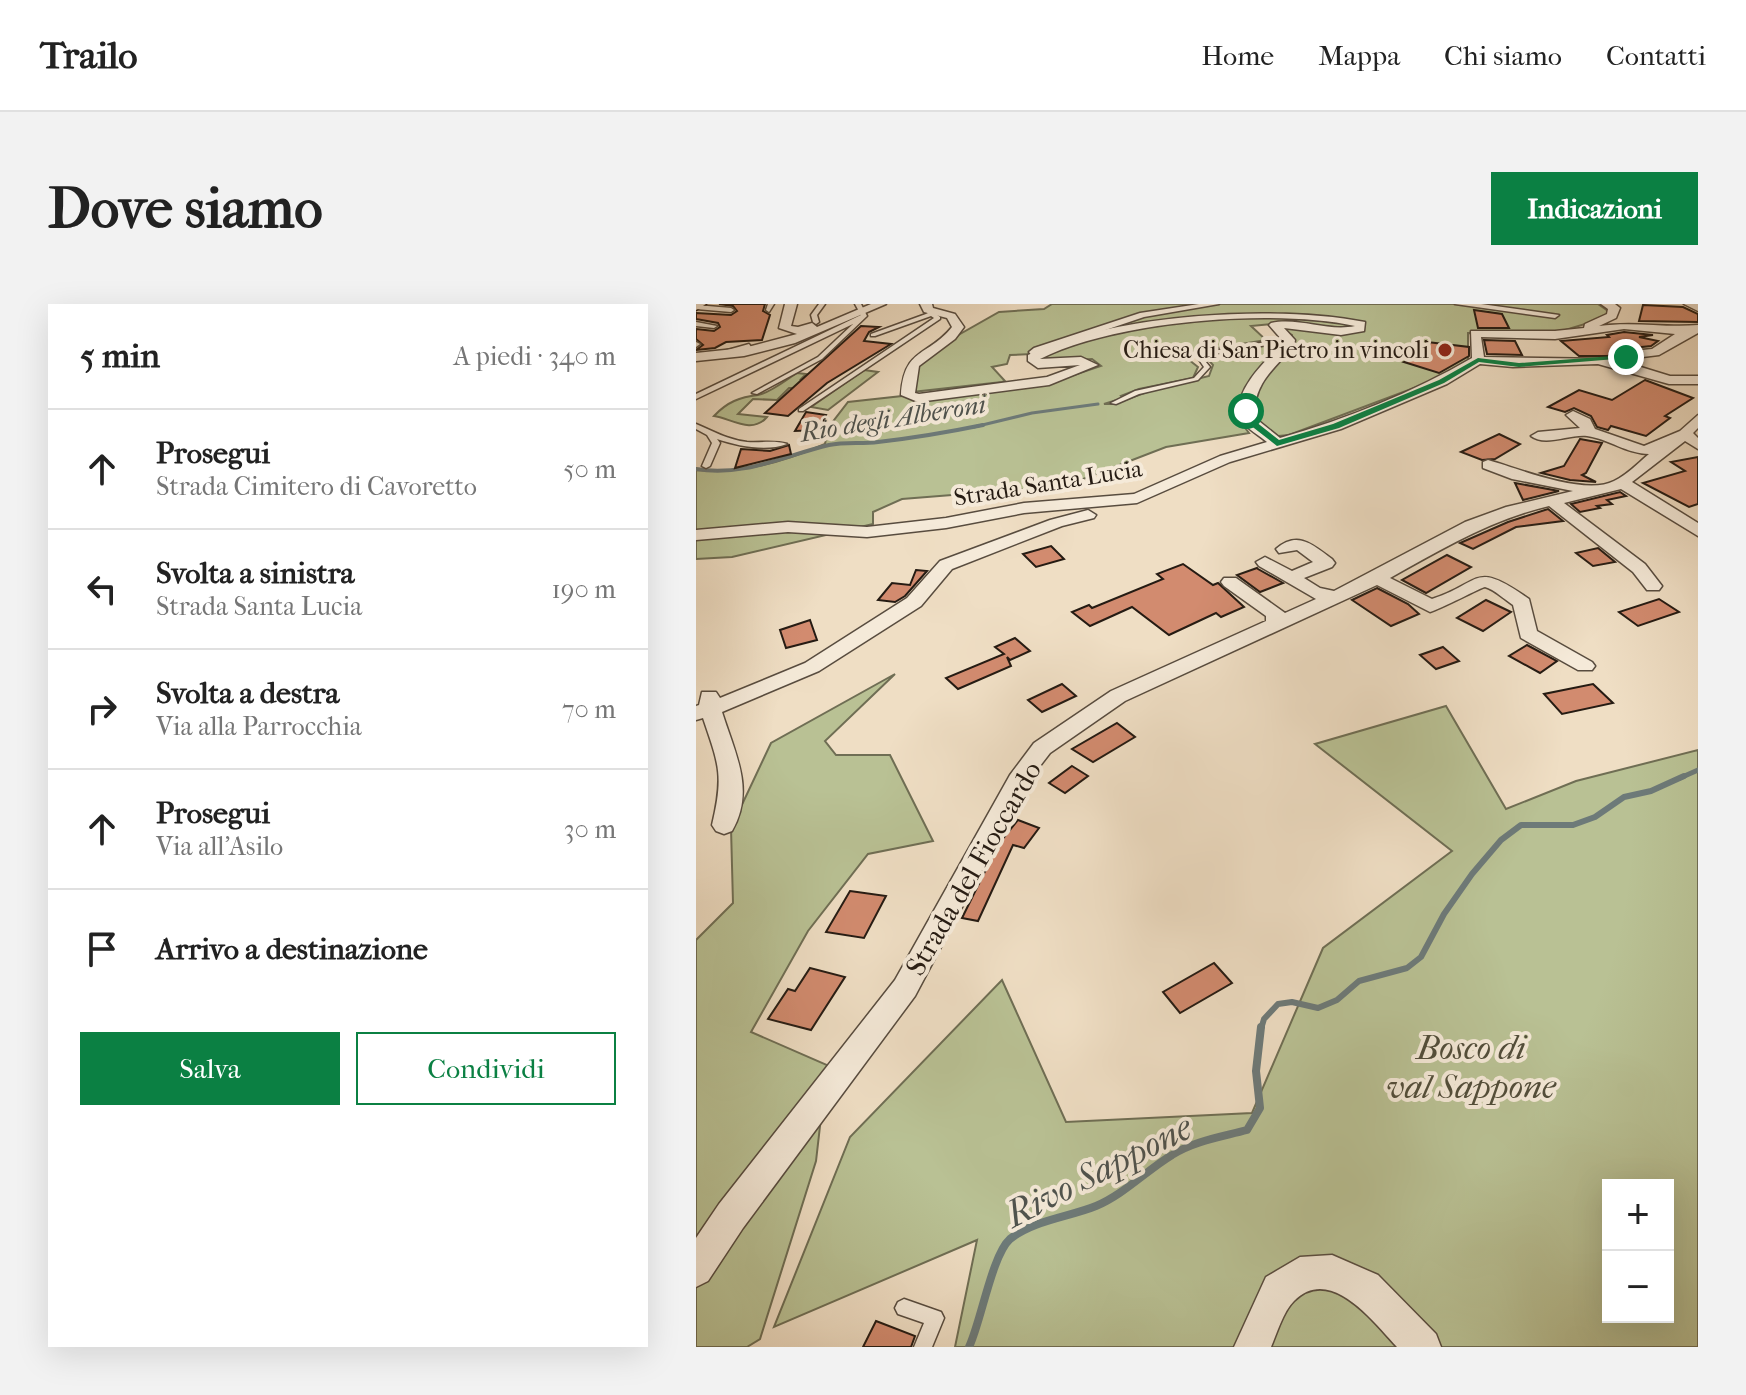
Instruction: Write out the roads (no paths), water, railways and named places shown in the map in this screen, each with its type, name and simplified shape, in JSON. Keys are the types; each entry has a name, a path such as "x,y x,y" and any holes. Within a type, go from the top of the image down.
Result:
{"street":[{"path":"791,304 785,325 788,330 804,330 816,322"},
{"path":"696,349 713,357 731,356 780,344 880,304"},
{"path":"1186,304 1199,304"},
{"path":"1036,355 1034,352 1037,350 1076,335 1143,315 1215,304"},
{"path":"1459,304 1555,315"},
{"path":"1568,334 1612,316 1614,308 1607,304"},
{"path":"1690,304 1698,308"},
{"path":"928,309 951,316 958,329 918,357 910,372 911,396 1043,382 1060,377 1092,365 1075,361 1038,364 1031,361 1036,355 1128,326 1247,312 1323,311 1350,317 1362,326 1352,331 1303,323 1275,325 1289,340 1288,346 1253,382 1246,411 1248,419 1277,443"},
{"path":"1665,318 1648,327 1568,334 1475,333 1478,360 1519,365 1655,352 1694,330"},
{"path":"1639,327 1694,330"},
{"name":"Strada Santa Lucia","path":"696,535 788,527 867,532 946,523 1024,508 1112,501 1151,494 1207,468 1351,420 1442,381 1478,360"},
{"path":"1586,361 1612,363 1684,383 1698,380"},
{"path":"1586,361 1698,395"},
{"name":"Strada del Fioccardo","path":"1573,415 1585,422 1589,432 1647,451 1694,433"},
{"path":"1538,436 1589,432"},
{"name":"Strada del Fioccardo","path":"696,1269 731,1216 905,988 1021,775 1042,748 1118,696 1338,597 1471,526 1512,510 1621,484 1694,433"},
{"path":"1488,465 1517,476 1574,488 1621,484 1672,512 1698,531"},
{"path":"724,825 732,793 731,766 705,706 812,667 914,602 938,573 959,558 1056,523 1149,502 1207,468"},
{"path":"1552,501 1639,568 1653,586"},
{"path":"1285,549 1299,543 1326,563 1292,577"},
{"path":"1265,562 1315,593 1338,597"},
{"path":"1377,578 1430,606 1481,581 1491,581 1522,603 1528,634 1585,666"},
{"path":"1230,582 1276,614 1275,621 1279,624"},
{"path":"1252,1347 1279,1290 1300,1275 1332,1273 1365,1288 1423,1347"}],"lane":[{"path":"816,322 814,315 822,304"},
{"path":"697,305 731,310"},
{"path":"801,410 938,318 928,309 873,335"},
{"path":"755,393 820,358 862,311"},
{"path":"696,397 862,311"},
{"path":"696,324 714,326"},
{"path":"1114,403 1137,392 1199,377 1207,367 1197,355 1289,340"},
{"path":"713,357 749,346"},
{"path":"911,396 1060,377"},
{"path":"696,426 739,446 783,444"},
{"path":"706,466 716,443 711,435"},
{"path":"904,1308 935,1318 923,1347"}],"waterway":[{"name":"Rio degli Alberoni","path":"979,426 1032,413 1098,404"},
{"name":"Rio degli Alberoni","path":"696,469 747,468 829,445 872,443 979,426"},
{"name":"Rio degli Alberoni","path":"974,427 979,426"},
{"name":"Rivo Sappone","path":"1680,778 1698,770"},
{"name":"Rivo Sappone","path":"1261,1029 1264,1019 1278,1004 1292,1002 1318,1008 1337,1000 1359,981 1407,968 1421,957 1444,914 1472,874 1501,840 1521,825 1573,825 1595,817 1624,797 1651,791 1684,776"},
{"name":"Rivo Sappone","path":"969,1347 992,1274 1010,1239 1030,1227 1106,1201 1180,1150 1247,1130 1260,1108 1256,1071 1261,1027"}],"place":[{"name":"Chiesa di San Pietro in vincoli","path":"1445,350"}],"park label":[{"name":"Bosco di val Sappone","path":"1471,1066"}]}
